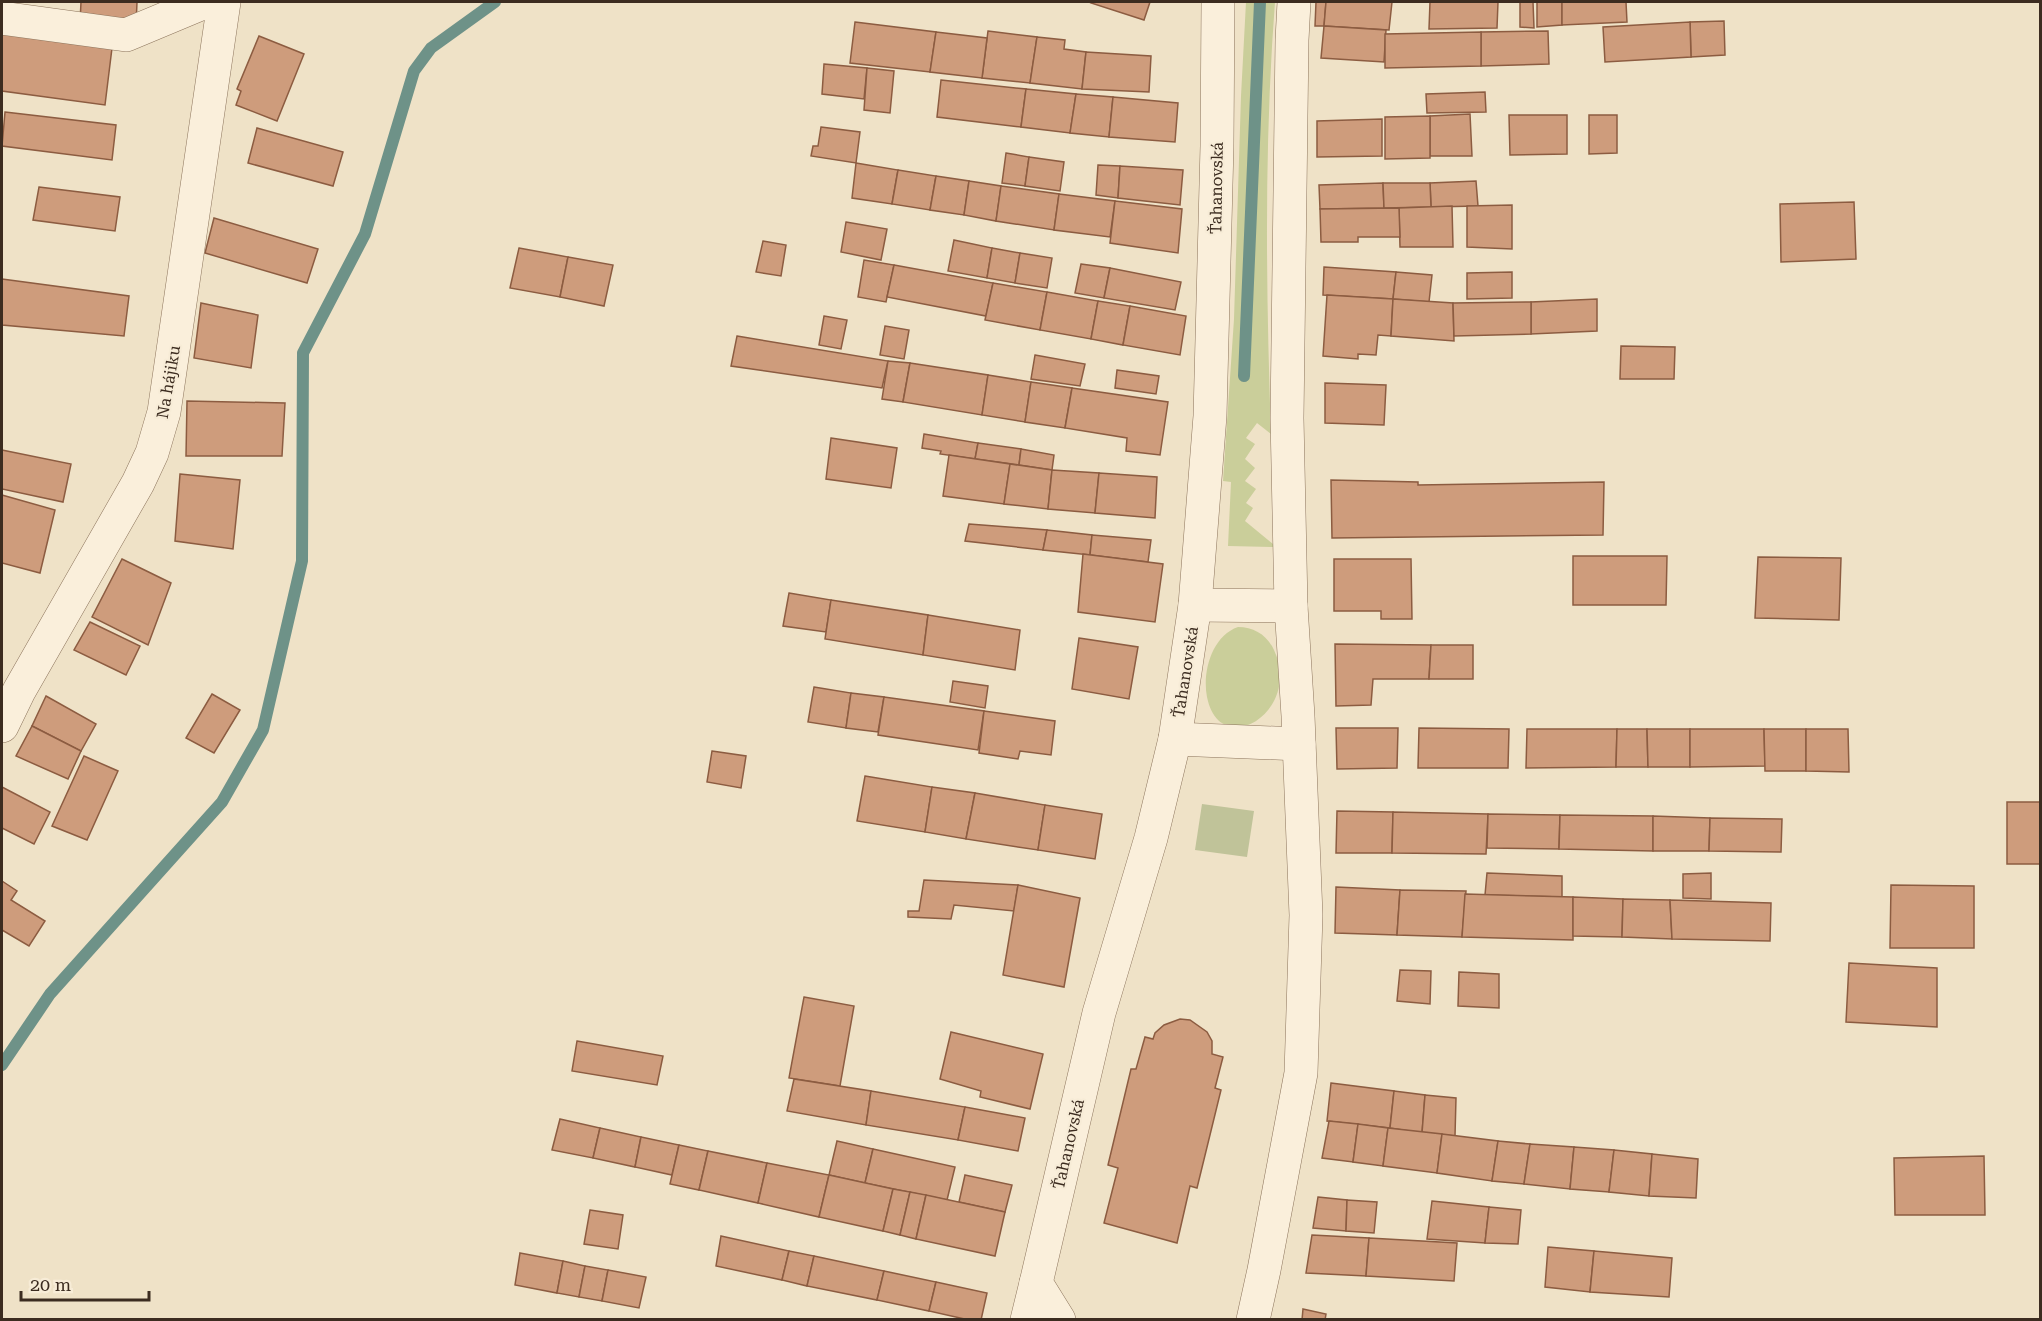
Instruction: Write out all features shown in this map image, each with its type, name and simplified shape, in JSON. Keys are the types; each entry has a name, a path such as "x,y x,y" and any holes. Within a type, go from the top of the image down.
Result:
{"street":[{"path":"2,18 126,35 205,2"},
{"name":"Na hájiku","path":"2,726 25,681 138,483 152,453 164,412 224,2"},
{"name":"Ťahanovská","path":"1027,1320 1099,1013 1151,838 1174,739 1195,604 1210,416 1218,2"},
{"path":"1253,1320 1301,1073 1306,915 1291,606 1287,406 1294,2"},
{"path":"1195,604 1291,606"},
{"path":"1174,739 1299,744"},
{"path":"1036,1283 1059,1320"}],"green space":[{"path":"1246,2 1275,2 1269,110 1267,218 1271,434 1257,423 1246,438 1255,444 1245,459 1255,468 1245,481 1256,489 1246,503 1253,508 1245,521 1273,544 1273,547 1228,546 1231,482 1223,481 1234,319"},
{"path":"1238,627 1255,630 1268,640 1274,650 1280,672 1278,692 1269,709 1256,721 1242,727 1227,726 1215,716 1207,697 1206,687 1208,666 1215,647 1221,638"},
{"path":"1202,804 1254,811 1247,857 1195,850"}],"building":[{"path":"81,2 137,2 136,26 80,23"},
{"path":"1092,2 1150,2 1144,20"},
{"path":"1316,2 1326,2 1324,26 1315,26"},
{"path":"1326,2 1392,2 1389,30 1324,26"},
{"path":"1430,2 1498,2 1497,28 1429,29"},
{"path":"1520,2 1533,2 1534,28 1520,27"},
{"path":"1537,2 1562,2 1562,25 1537,27"},
{"path":"1562,2 1626,2 1627,22 1562,25"},
{"path":"1724,21 1725,55 1691,57 1690,22"},
{"path":"855,22 936,32 930,72 850,63"},
{"path":"1690,22 1691,57 1605,62 1603,27"},
{"path":"1324,26 1386,30 1384,62 1321,58"},
{"path":"988,31 1037,37 1030,83 982,78"},
{"path":"1548,31 1549,64 1481,66 1481,32"},
{"path":"936,32 987,38 982,78 930,72"},
{"path":"1481,32 1481,66 1385,68 1385,34"},
{"path":"2,33 112,48 105,105 2,91"},
{"path":"259,36 304,54 277,121 236,105 241,91 237,89"},
{"path":"1037,37 1065,40 1064,49 1086,52 1082,89 1030,83"},
{"path":"1086,52 1151,56 1149,92 1082,89"},
{"path":"824,64 867,68 864,99 822,94"},
{"path":"867,68 894,71 890,113 864,110"},
{"path":"941,80 1026,89 1021,127 937,117"},
{"path":"1026,89 1076,94 1070,133 1021,127"},
{"path":"1485,92 1486,112 1427,113 1426,94"},
{"path":"1076,94 1113,97 1109,137 1070,133"},
{"path":"1113,97 1178,103 1175,142 1109,137"},
{"path":"5,112 116,125 112,160 2,146"},
{"path":"1470,114 1472,156 1430,156 1430,116"},
{"path":"1509,115 1567,115 1567,154 1510,155"},
{"path":"1589,115 1617,115 1617,153 1589,154"},
{"path":"1430,116 1430,158 1385,159 1385,117"},
{"path":"1382,119 1382,156 1317,157 1317,121"},
{"path":"821,127 860,132 856,163 811,156 813,146 818,146"},
{"path":"257,128 343,152 333,186 248,163"},
{"path":"1006,153 1029,157 1025,186 1002,183"},
{"path":"1029,157 1064,162 1060,191 1025,186"},
{"path":"856,163 898,170 892,204 852,198"},
{"path":"1098,165 1120,166 1118,198 1096,195"},
{"path":"1120,166 1183,170 1180,205 1118,198"},
{"path":"898,170 936,176 930,210 892,204"},
{"path":"936,176 969,181 964,215 930,210"},
{"path":"969,181 1001,186 996,221 964,215"},
{"path":"1476,181 1478,206 1431,207 1430,183"},
{"path":"1383,183 1384,208 1320,209 1319,185"},
{"path":"1383,183 1430,183 1431,207 1384,208"},
{"path":"1001,186 1059,194 1054,230 996,221"},
{"path":"39,187 120,197 115,231 33,220"},
{"path":"1059,194 1115,201 1110,237 1054,230"},
{"path":"1115,201 1182,209 1178,253 1110,243"},
{"path":"1854,202 1856,259 1781,262 1780,204"},
{"path":"1512,205 1512,249 1467,247 1467,206"},
{"path":"1452,206 1453,247 1400,247 1399,208"},
{"path":"1399,208 1400,237 1358,237 1358,242 1321,242 1320,209"},
{"path":"214,218 318,249 307,283 205,253"},
{"path":"846,222 887,229 881,260 841,252"},
{"path":"954,240 992,248 987,278 948,271"},
{"path":"763,241 786,245 781,276 756,272"},
{"path":"519,248 568,257 560,297 510,288"},
{"path":"992,248 1020,253 1015,283 987,278"},
{"path":"1020,253 1052,258 1047,288 1015,283"},
{"path":"568,257 613,265 604,306 560,297"},
{"path":"864,260 894,265 886,302 858,297"},
{"path":"1081,264 1110,268 1104,298 1075,293"},
{"path":"894,265 993,283 986,316 887,297"},
{"path":"1324,267 1396,272 1393,299 1323,295"},
{"path":"1110,268 1181,282 1175,310 1104,298"},
{"path":"1396,272 1432,275 1429,302 1393,299"},
{"path":"1512,272 1512,298 1467,299 1467,273"},
{"path":"2,279 129,296 124,336 2,325"},
{"path":"993,283 1047,292 1040,330 985,320"},
{"path":"1047,292 1098,301 1091,339 1040,330"},
{"path":"1327,295 1393,299 1391,336 1378,335 1376,355 1358,354 1358,359 1323,356"},
{"path":"1393,299 1453,303 1454,341 1391,336"},
{"path":"1597,299 1597,331 1531,334 1531,302"},
{"path":"1098,301 1130,306 1123,345 1091,339"},
{"path":"1531,302 1531,334 1454,336 1453,303"},
{"path":"201,303 258,315 251,368 194,358"},
{"path":"1130,306 1186,316 1180,355 1123,345"},
{"path":"824,316 847,320 841,349 819,345"},
{"path":"885,326 909,330 904,359 880,355"},
{"path":"737,336 888,361 882,388 731,366"},
{"path":"1621,346 1675,347 1674,379 1620,379"},
{"path":"1035,355 1085,364 1080,386 1031,379"},
{"path":"888,361 910,363 903,402 882,399"},
{"path":"910,363 988,375 982,415 903,402"},
{"path":"1117,370 1159,376 1156,394 1115,388"},
{"path":"988,375 1031,382 1025,422 982,415"},
{"path":"1031,382 1072,388 1065,428 1025,422"},
{"path":"1325,383 1386,385 1384,425 1325,423"},
{"path":"1072,388 1168,402 1160,455 1126,451 1127,438 1065,428"},
{"path":"187,401 285,403 282,456 186,456"},
{"path":"924,434 978,443 975,459 940,454 941,451 922,448"},
{"path":"831,438 897,448 891,488 826,479"},
{"path":"978,443 1021,449 1019,465 975,459"},
{"path":"1021,449 1054,455 1052,470 1019,465"},
{"path":"2,450 71,464 63,502 2,489"},
{"path":"949,455 1010,464 1004,504 943,496"},
{"path":"1010,464 1052,470 1048,509 1004,504"},
{"path":"1052,470 1099,473 1095,513 1048,509"},
{"path":"1099,473 1157,477 1155,518 1095,513"},
{"path":"180,474 240,480 233,549 175,541"},
{"path":"1331,480 1418,482 1418,485 1604,482 1603,535 1332,538"},
{"path":"2,495 55,510 40,573 2,563"},
{"path":"969,524 1047,530 1043,550 965,541"},
{"path":"1047,530 1092,535 1090,555 1043,550"},
{"path":"1092,535 1151,540 1148,562 1090,555"},
{"path":"1083,554 1163,564 1155,622 1078,612"},
{"path":"1573,556 1667,556 1666,605 1573,605"},
{"path":"1758,557 1841,558 1839,620 1755,618"},
{"path":"122,559 171,583 148,645 92,617"},
{"path":"1334,559 1411,559 1412,619 1381,619 1381,611 1334,611"},
{"path":"789,593 831,600 826,632 783,626"},
{"path":"831,600 928,615 923,655 825,639"},
{"path":"928,615 1020,630 1015,670 923,655"},
{"path":"90,622 140,646 126,675 74,650"},
{"path":"1079,638 1138,647 1129,699 1072,689"},
{"path":"1335,644 1431,645 1429,679 1373,679 1371,705 1336,706"},
{"path":"1431,645 1473,645 1473,679 1429,679"},
{"path":"953,681 988,686 985,708 950,702"},
{"path":"814,687 851,693 846,728 808,722"},
{"path":"851,693 884,697 878,732 846,728"},
{"path":"212,694 240,710 214,753 186,738"},
{"path":"46,696 96,724 81,751 32,726"},
{"path":"884,697 984,711 978,750 878,735"},
{"path":"984,711 1055,721 1051,755 1020,751 1018,759 979,753"},
{"path":"32,726 81,751 68,779 16,756"},
{"path":"1336,728 1398,728 1397,768 1337,769"},
{"path":"1419,728 1509,729 1508,768 1418,768"},
{"path":"1527,729 1617,729 1616,767 1526,768"},
{"path":"1617,729 1647,729 1648,767 1616,767"},
{"path":"1647,729 1690,729 1690,767 1648,767"},
{"path":"1690,729 1764,729 1765,766 1690,767"},
{"path":"1764,729 1806,729 1806,771 1765,771"},
{"path":"1806,729 1848,729 1849,772 1806,771"},
{"path":"712,751 746,756 741,788 707,782"},
{"path":"84,756 118,771 87,840 52,826"},
{"path":"865,776 932,787 925,832 857,821"},
{"path":"2,787 50,812 34,844 2,828"},
{"path":"932,787 975,793 966,839 925,832"},
{"path":"975,793 1045,805 1038,850 966,839"},
{"path":"2007,802 2040,802 2040,864 2007,864"},
{"path":"1045,805 1102,814 1095,859 1038,850"},
{"path":"1337,811 1393,812 1392,853 1336,853"},
{"path":"1393,812 1488,814 1486,854 1392,853"},
{"path":"1488,814 1560,815 1559,849 1487,848"},
{"path":"1560,815 1653,816 1653,851 1559,849"},
{"path":"1653,816 1710,818 1709,851 1653,851"},
{"path":"1710,818 1782,819 1781,852 1709,851"},
{"path":"1487,873 1562,876 1562,897 1485,895"},
{"path":"1711,873 1711,899 1683,898 1683,874"},
{"path":"924,880 1018,885 1014,911 954,905 951,919 908,917 908,911 919,911"},
{"path":"2,881 17,891 11,900 45,921 29,946 2,930"},
{"path":"1018,885 1080,898 1064,987 1003,975"},
{"path":"1891,885 1974,886 1974,948 1890,948"},
{"path":"1336,887 1400,890 1397,935 1335,933"},
{"path":"1400,890 1466,891 1462,937 1397,935"},
{"path":"1465,894 1573,897 1573,940 1462,937"},
{"path":"1573,897 1623,899 1622,937 1573,936"},
{"path":"1623,899 1670,900 1672,939 1622,937"},
{"path":"1670,900 1771,903 1770,941 1672,939"},
{"path":"1849,963 1937,968 1937,1027 1846,1022"},
{"path":"1400,970 1431,971 1430,1004 1397,1001"},
{"path":"1459,972 1499,974 1499,1008 1458,1006"},
{"path":"804,997 854,1006 840,1086 789,1078"},
{"path":"1180,1019 1190,1020 1207,1032 1212,1041 1212,1054 1223,1057 1215,1088 1221,1090 1197,1188 1190,1186 1177,1243 1104,1223 1118,1168 1108,1165 1131,1069 1136,1069 1145,1037 1153,1039 1155,1033 1164,1025"},
{"path":"951,1032 1043,1054 1030,1109 980,1097 981,1091 940,1079"},
{"path":"577,1041 663,1056 657,1085 572,1071"},
{"path":"794,1079 871,1091 866,1125 787,1111"},
{"path":"1331,1083 1394,1091 1390,1128 1327,1121"},
{"path":"871,1091 965,1107 958,1140 866,1125"},
{"path":"1394,1091 1425,1095 1422,1133 1390,1128"},
{"path":"1425,1095 1456,1098 1455,1136 1422,1133"},
{"path":"965,1107 1025,1118 1018,1151 958,1140"},
{"path":"560,1119 600,1128 593,1158 552,1150"},
{"path":"1329,1121 1358,1124 1353,1162 1322,1158"},
{"path":"1358,1124 1388,1128 1383,1166 1353,1162"},
{"path":"600,1128 641,1137 635,1167 593,1158"},
{"path":"1388,1128 1442,1134 1437,1173 1383,1166"},
{"path":"1442,1134 1498,1141 1492,1181 1437,1173"},
{"path":"641,1137 679,1145 672,1175 635,1167"},
{"path":"837,1141 873,1149 865,1183 829,1175"},
{"path":"1498,1141 1530,1144 1524,1184 1492,1181"},
{"path":"1530,1144 1574,1147 1570,1189 1524,1184"},
{"path":"679,1145 708,1151 699,1190 670,1184"},
{"path":"1574,1147 1614,1150 1609,1192 1570,1189"},
{"path":"873,1149 955,1167 947,1200 865,1183"},
{"path":"1614,1150 1652,1154 1649,1196 1609,1192"},
{"path":"708,1151 767,1163 758,1203 699,1190"},
{"path":"1652,1154 1698,1159 1696,1198 1649,1196"},
{"path":"1984,1156 1985,1215 1895,1215 1894,1158"},
{"path":"767,1163 829,1175 819,1217 758,1203"},
{"path":"829,1175 893,1189 883,1231 819,1217"},
{"path":"965,1175 1012,1185 1005,1212 959,1202"},
{"path":"893,1189 910,1192 900,1235 883,1231"},
{"path":"910,1192 926,1195 916,1239 900,1235"},
{"path":"926,1195 1005,1212 995,1256 916,1239"},
{"path":"1318,1197 1347,1200 1346,1231 1313,1228"},
{"path":"1347,1200 1377,1202 1374,1233 1346,1231"},
{"path":"1432,1201 1489,1207 1485,1243 1427,1239"},
{"path":"1489,1207 1521,1210 1518,1244 1485,1243"},
{"path":"590,1210 623,1215 618,1249 584,1244"},
{"path":"1312,1235 1369,1238 1366,1276 1306,1273"},
{"path":"721,1236 789,1251 782,1280 716,1266"},
{"path":"1369,1238 1457,1243 1454,1281 1366,1276"},
{"path":"1548,1247 1594,1251 1590,1292 1545,1287"},
{"path":"789,1251 814,1256 807,1286 782,1280"},
{"path":"1594,1251 1672,1258 1669,1297 1590,1292"},
{"path":"520,1253 563,1261 557,1293 515,1285"},
{"path":"814,1256 884,1271 877,1300 807,1286"},
{"path":"563,1261 585,1266 579,1297 557,1293"},
{"path":"585,1266 608,1270 602,1301 579,1297"},
{"path":"608,1270 646,1277 639,1308 602,1301"},
{"path":"884,1271 936,1282 929,1311 877,1300"},
{"path":"936,1282 987,1293 981,1320 969,1320 929,1311"},
{"path":"1303,1309 1326,1314 1325,1320 1302,1320"}],"waterway":[{"path":"2,1065 50,994 222,802 263,730 302,561 303,353 365,234 414,71 431,48 495,2"},
{"path":"1244,376 1260,2"}]}
